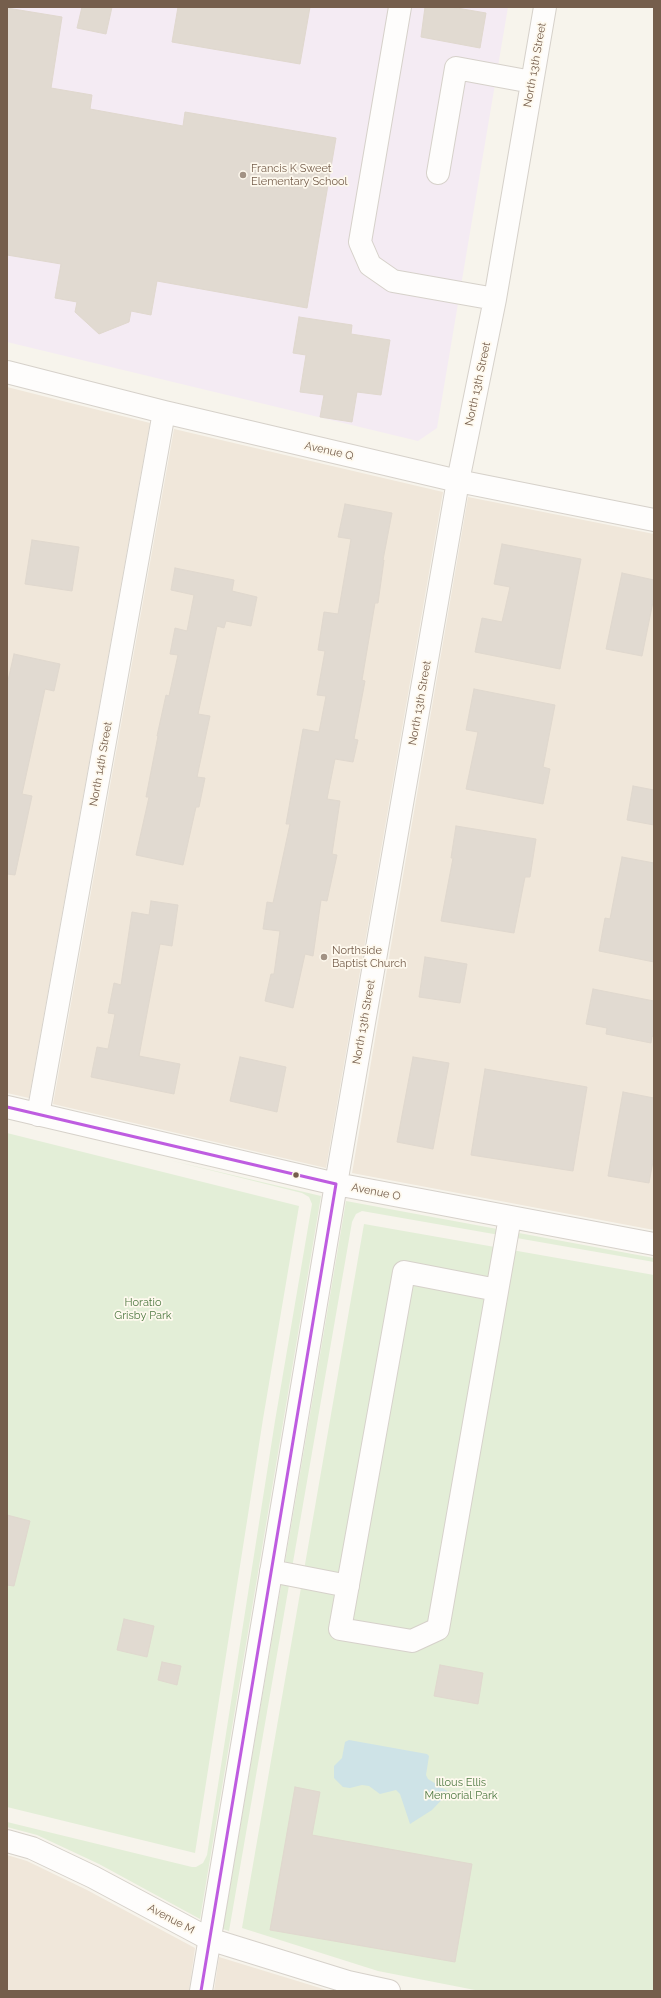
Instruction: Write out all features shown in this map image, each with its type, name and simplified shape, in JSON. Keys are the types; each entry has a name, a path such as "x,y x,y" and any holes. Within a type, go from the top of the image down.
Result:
{"street":[{"path":"400,7 360,242 370,264 393,281 496,299"},
{"name":"North 13th Street","path":"201,1991 336,1184 458,481 496,299 545,7"},
{"path":"438,173 456,68 532,82"},
{"name":"Avenue Q","path":"7,372 164,412 458,481 654,520"},
{"name":"North 14th Street","path":"38,1115 164,412"},
{"name":"Avenue O","path":"7,1107 336,1184 654,1244"},
{"path":"497,1290 404,1272 340,1629 412,1641 438,1629 510,1217"},
{"path":"271,1571 348,1586"},
{"name":"Avenue M","path":"7,1841 32,1848 93,1877 209,1939 348,1982 388,1991"}],"shaded area":[{"name":"Francis K Sweet Elementary School","path":"7,7 508,7 437,428 418,441 7,342"},
{"path":"7,387 150,423 29,1098 7,1093"},
{"path":"174,429 443,492 326,1168 53,1104"},
{"path":"468,497 654,534 654,1230 352,1173"},
{"path":"349,1740 427,1754 429,1756 426,1775 428,1779 449,1792 432,1810 410,1824 400,1794 396,1790 380,1794 369,1786 362,1785 350,1788 343,1787 334,1778 334,1766 342,1758 345,1742"},
{"path":"7,1855 27,1861 87,1890 195,1948 189,1991 7,1991"},
{"path":"219,1957 330,1991 214,1991"}],"green space":[{"name":"Horatio Grisby Park","path":"7,1133 299,1206 263,1419 195,1853 7,1807"},
{"path":"169,1160 321,1196 200,1919 99,1864 37,1835 7,1827 7,1822 192,1867 196,1867 203,1863 207,1855 275,1421 312,1204 309,1197 302,1193"},
{"path":"346,1201 654,1258 654,1262 362,1211 356,1214 352,1222 229,1931 223,1929"},
{"name":"Illous Ellis Memorial Park","path":"364,1224 654,1275 654,1991 480,1991 378,1971 242,1928"}],"building":[{"path":"82,7 112,7 106,34 77,28"},
{"path":"178,7 310,7 300,64 172,42"},
{"path":"425,7 451,7 486,13 480,48 421,37"},
{"path":"7,8 62,17 51,88 92,95 90,109 183,126 185,112 336,138 307,308 157,281 151,315 131,311 129,322 99,334 75,312 77,302 55,298 61,264 7,255"},
{"path":"299,317 352,325 351,334 390,340 381,395 357,392 352,422 320,417 324,395 300,392 306,355 293,353"},
{"path":"345,504 392,513 383,560 378,603 375,603 362,680 365,681 354,739 358,740 353,762 335,759 327,799 340,801 332,854 337,855 327,901 321,900 313,956 305,954 293,1008 265,1001 271,974 274,974 280,931 263,929 267,902 273,903 290,824 286,824 303,729 319,732 326,696 317,695 325,651 318,650 324,612 338,614 351,539 338,537"},
{"path":"32,540 79,547 72,591 25,584"},
{"path":"502,544 581,559 560,669 475,652 482,618 502,622 510,587 494,584"},
{"path":"175,568 234,580 232,591 257,597 251,626 226,621 224,628 217,626 198,714 210,716 197,777 205,778 199,807 196,807 183,865 136,855 149,797 146,797 157,736 166,695 169,696 178,655 170,654 175,628 187,631 194,595 171,590"},
{"path":"622,573 654,580 654,597 642,656 606,649"},
{"path":"14,654 60,664 54,691 45,689 22,794 32,796 15,875 7,874 7,685"},
{"path":"474,689 555,705 543,767 550,769 543,804 466,789 478,732 466,730"},
{"path":"633,786 654,790 654,825 627,820"},
{"path":"456,826 536,839 530,877 525,877 514,933 441,921 453,858 451,858"},
{"path":"622,857 654,863 654,962 599,951 605,918 610,919"},
{"path":"151,901 178,905 172,946 160,944 139,1056 180,1064 174,1094 91,1077 97,1047 108,1049 115,1014 108,1013 114,983 121,985 132,912 149,915"},
{"path":"425,957 467,964 460,1003 419,997"},
{"path":"593,989 654,1001 654,1037 652,1036 651,1043 606,1034 607,1028 586,1024"},
{"path":"240,1057 286,1067 277,1112 230,1101"},
{"path":"413,1057 449,1063 433,1149 397,1142"},
{"path":"485,1069 587,1087 573,1171 471,1155"},
{"path":"623,1092 654,1098 654,1156 649,1183 608,1176"},
{"path":"7,1515 30,1521 14,1586 7,1585"},
{"path":"124,1619 154,1626 147,1657 117,1650"},
{"path":"162,1662 181,1666 177,1685 158,1680"},
{"path":"440,1665 483,1673 478,1704 434,1696"},
{"path":"295,1787 320,1792 312,1835 472,1864 455,1962 270,1930"}],"transit line":[{"path":"7,1107 336,1184 201,1991"}],"place":[{"name":"Francis K Sweet Elementary School","path":"243,175"},
{"name":"Northside Baptist Church","path":"324,957"}]}
